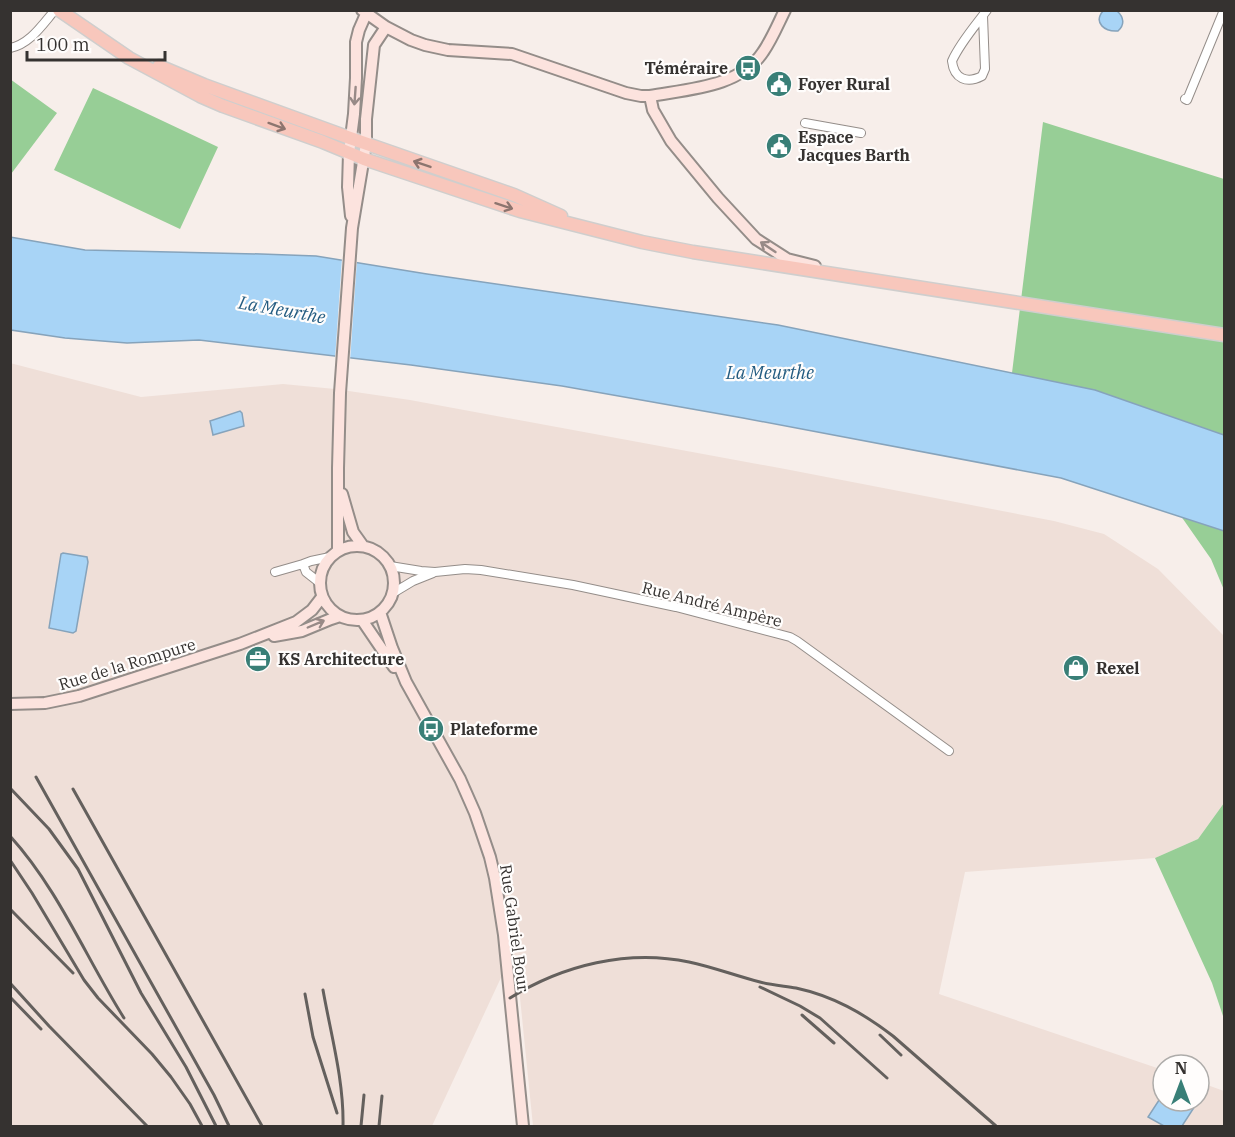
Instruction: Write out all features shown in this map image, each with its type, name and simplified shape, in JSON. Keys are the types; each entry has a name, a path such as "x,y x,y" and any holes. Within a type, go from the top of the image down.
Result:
{"main road":[{"path":"352,228 348,187 356,78 356,42 368,12 386,27 411,40 439,49 512,54 626,93 650,96 729,79 748,68 763,52 785,10"},
{"path":"60,12 129,58 200,96 364,159 520,211 642,242 693,252 1224,335"},
{"path":"334,554 340,384 352,228 366,144 366,119 374,45 386,27"},
{"path":"85,28 161,68 366,144 514,195 592,230"},
{"path":"650,96 653,110 671,141 718,198 756,239 787,259 883,282"},
{"path":"338,479 353,532 363,546"},
{"path":"350,546 363,546 379,552 386,558 394,574 393,593 388,604 380,612 362,620 351,620 340,616 322,597 320,576 324,566 334,554 350,546"},
{"name":"Rue de la Rompure","path":"10,704 45,703 79,696 250,640 296,622 312,610 322,597"},
{"name":"Rue Gabriel Bour","path":"380,612 406,682 460,778 490,857 504,935 523,1126"},
{"name":"Rue de la Rompure","path":"250,640 302,631 340,616"},
{"name":"Rue Gabriel Bour","path":"362,620 406,682"}],"street":[{"path":"1186,100 1224,10"},
{"path":"10,48 25,42 60,12"},
{"path":"985,13 985,69 982,76 976,79 963,79 955,72 952,61 985,13"},
{"path":"805,123 861,134"},
{"path":"275,572 334,554"},
{"path":"303,564 306,572 320,583"},
{"path":"390,566 435,572"},
{"name":"Rue André Ampère","path":"435,572 481,570 573,585 676,607 790,637 949,751"},
{"path":"393,593 435,572"}],"shaded area":[{"path":"10,363 141,397 283,384 410,400 1054,521 1104,534 1158,569 1224,636 1224,803 1198,839 1155,858 965,872 939,994 1151,1066 1151,1113 1211,1113 1211,1086 1224,1091 1224,1126 533,1126 517,968 505,969 432,1126 11,1126"}],"green space":[{"path":"10,79 57,113 11,174 10,174"},
{"path":"93,88 218,147 180,229 54,170"},
{"path":"1043,122 1224,179 1224,590 1211,559 1127,439 1011,381"},
{"path":"1224,803 1224,1019 1212,983 1155,858 1198,839"}],"water":[{"path":"1103,11 1119,13 1123,24 1118,31 1102,26 1099,19"},
{"name":"La Meurthe","path":"10,237 85,250 316,256 778,325 1095,390 1224,435 1224,531 1061,478 562,386 411,365 199,340 127,343 65,338 11,330"},
{"path":"240,411 244,426 213,435 210,421"},
{"path":"63,553 87,557 88,562 76,631 73,633 49,628"},
{"path":"1151,1112 1190,1113 1182,1126 1164,1126 1148,1117"}],"pier":[{"path":"342,258 357,260 350,361 335,359"}],"railway":[{"path":"36,777 214,1095 229,1126"},
{"path":"10,788 49,829 78,869 141,993 186,1067 216,1126"},
{"path":"73,789 262,1126"},
{"path":"10,836 58,901 124,1018"},
{"path":"10,860 84,980 171,1077 202,1126"},
{"path":"10,909 73,973"},
{"path":"510,998 530,986 574,969 596,963 643,957 689,962 764,983 810,991 847,1006 882,1028 996,1126"},
{"path":"10,983 147,1126"},
{"path":"760,987 820,1018 887,1078"},
{"path":"323,990 339,1075 343,1126"},
{"path":"305,994 313,1037 337,1113"},
{"path":"10,997 41,1029"},
{"path":"802,1015 834,1043"},
{"path":"880,1035 901,1055"},
{"path":"361,1126 364,1095"},
{"path":"379,1126 382,1096"}],"place":[{"name":"Téméraire","path":"748,68"},
{"name":"Foyer Rural","path":"779,84"},
{"name":"Espace Jacques Barth","path":"779,146"},
{"name":"KS Architecture","path":"258,659"},
{"name":"Rexel","path":"1076,668"},
{"name":"Plateforme","path":"431,729"}]}
